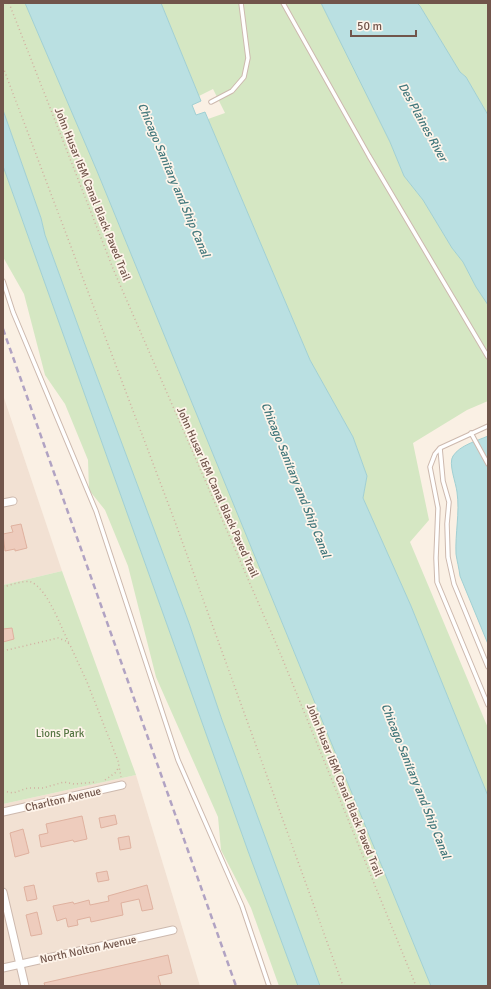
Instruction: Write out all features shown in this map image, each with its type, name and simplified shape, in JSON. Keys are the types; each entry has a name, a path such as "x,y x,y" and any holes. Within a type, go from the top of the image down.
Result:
{"street":[{"path":"3,503 13,501"},
{"name":"Charlton Avenue","path":"3,812 122,785"},
{"path":"3,892 25,986"},
{"name":"North Nolton Avenue","path":"3,968 174,930"}],"lane":[{"path":"211,102 232,91 244,77 248,58 242,3"},
{"path":"283,3 370,156 488,357"},
{"path":"3,281 13,312 96,512 178,760 242,906 269,986"},
{"path":"488,426 440,448 435,454 430,467 438,508 436,558 437,582 488,705"},
{"path":"471,433 488,464"},
{"path":"440,448 443,481 448,502 448,557 454,584 488,667"}],"path":[{"name":"John Husar I&M Canal Black Paved Trail","path":"9,3 114,271 278,648 416,986"},
{"path":"3,67 174,519 343,986"},
{"path":"3,587 31,582 40,589 51,606 87,682 119,767 122,785"},
{"path":"3,651 58,638 66,641 70,645"},
{"path":"104,781 119,767"},
{"path":"3,791 13,793 28,788 43,788 64,782 74,784 99,782"}],"shaded area":[{"path":"3,395 62,571 3,585"},
{"path":"136,775 200,986 3,986 3,804"}],"green space":[{"path":"3,3 25,3 97,171 431,986 320,986 222,720 189,623 45,235 41,218 3,110"},
{"path":"161,3 321,3 390,142 404,176 423,200 452,248 463,262 476,287 488,305 488,401 467,410 413,443 429,520 410,542 488,728 488,796 411,606 363,498 367,476 353,437 310,360 208,119 225,113 213,89 199,96"},
{"path":"417,3 488,3 488,115 466,77 460,72"},
{"path":"3,166 248,851 298,986 279,986 251,908 221,850 218,817 156,677 128,566 105,510 89,490 88,460 65,404 45,375 24,294 3,257"},
{"name":"Lions Park","path":"62,571 136,775 3,804 3,585"}],"water":[{"name":"Chicago Sanitary and Ship Canal","path":"25,3 161,3 201,101 192,105 196,115 205,112 310,360 353,437 367,476 363,498 411,606 488,796 488,986 431,986 97,171"},
{"name":"Des Plaines River","path":"321,3 417,3 460,72 466,77 488,115 488,305 476,287 463,262 452,248 423,200 404,176 390,142"},
{"path":"3,110 41,218 45,235 189,623 222,720 320,986 298,986 248,851 3,166"},
{"path":"488,436 488,644 460,576 456,554 458,500 451,463 453,456 460,449"}],"building":[{"path":"21,524 27,548 15,551 15,549 5,551 3,534 13,532 11,526"},
{"path":"12,628 14,639 3,642 3,629"},
{"path":"115,815 117,824 101,828 99,818"},
{"path":"82,816 87,839 74,842 73,840 41,847 39,835 48,833 46,824"},
{"path":"23,829 29,853 15,857 10,833"},
{"path":"129,836 131,848 120,850 118,838"},
{"path":"107,871 109,880 98,882 96,873"},
{"path":"34,885 37,899 27,901 24,887"},
{"path":"147,885 153,909 142,911 139,899 121,903 123,915 91,922 90,917 77,920 78,925 68,927 66,918 57,921 53,906 73,902 74,904 89,900 90,905 109,901 108,896"},
{"path":"37,912 42,934 31,936 26,915"},
{"path":"168,955 172,973 158,976 161,986 45,986 44,983"}],"railway":[{"path":"3,329 236,986"}]}
